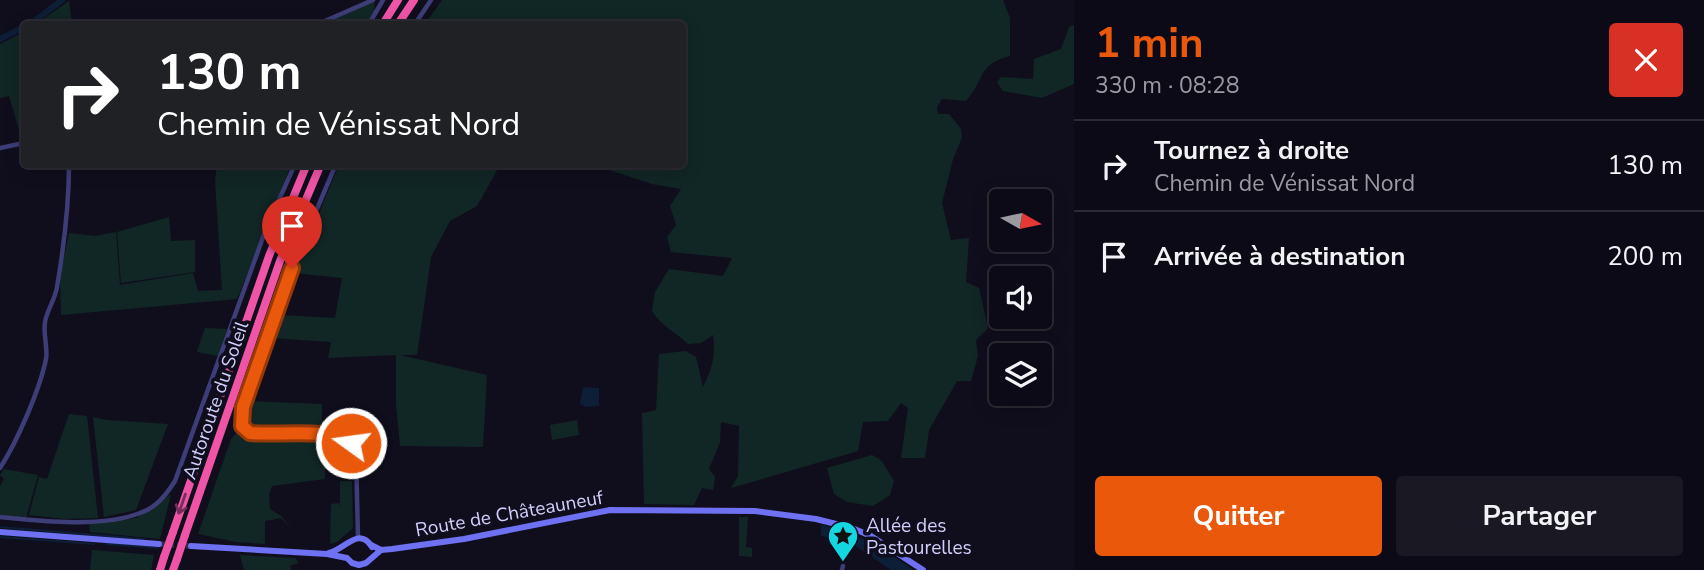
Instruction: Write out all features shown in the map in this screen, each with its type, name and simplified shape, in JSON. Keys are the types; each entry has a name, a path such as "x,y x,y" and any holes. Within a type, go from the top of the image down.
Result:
{"highway":[{"path":"385,21 398,0"},
{"path":"400,21 414,0"},
{"name":"Autoroute du Soleil","path":"160,570 269,256 305,168"},
{"name":"Autoroute du Soleil","path":"173,570 276,272 319,168"}],"main road":[{"name":"Route de Châteauneuf","path":"371,557 381,550 464,540 610,510 755,511 816,519 852,528 870,536 923,570"},
{"path":"0,532 159,544"},
{"path":"327,554 346,546 353,538 358,537 366,539 381,550"},
{"path":"191,547 327,554 347,558 359,565 366,563 371,557 371,545"},
{"path":"346,546 347,558"}],"street":[{"path":"325,21 373,0"},
{"path":"371,21 383,0"},
{"path":"417,21 431,0"},
{"path":"0,148 21,144"},
{"path":"0,468 26,414 47,356 45,318 54,302 66,238 69,168"},
{"path":"0,517 66,522 102,520 141,513 164,498 175,481 266,229 293,168"},
{"path":"335,168 292,268 240,420 250,433 327,435 340,437 351,443 356,455 358,537"}],"green space":[{"path":"442,0 1003,0 1010,18 1010,56 999,59 987,68 966,101 942,99 937,107 938,114 949,114 961,129 962,138 953,159 942,203 951,240 969,238 966,282 979,288 988,328 976,340 978,356 971,381 957,381 929,430 925,458 901,458 908,408 901,403 888,421 863,422 858,451 731,488 738,476 739,426 721,422 720,442 709,469 715,477 713,490 702,488 694,505 644,504 642,413 656,410 659,354 686,351 696,357 703,387 714,355 713,335 701,343 688,344 660,321 652,311 655,292 669,269 723,276 732,258 671,252 667,237 676,225 670,206 681,189 652,184 603,168 686,168 686,21 427,21"},
{"path":"69,1 72,21 40,21"},
{"path":"374,1 375,12 369,21 330,21"},
{"path":"1074,25 1074,84 1042,98 1003,91 997,82 1001,77 1033,79 1034,59 1061,49 1069,27"},
{"path":"21,34 21,137 9,96 0,98 0,44"},
{"path":"217,168 290,168 237,299 61,315 60,278 69,233 95,236 116,232 120,285 193,273 198,291 222,290 215,180"},
{"path":"338,168 498,168 477,206 450,221 431,257 417,355 400,355 487,375 483,447 400,446 396,404 396,355 328,358 331,342 272,338 280,315 335,318 342,278 294,273"},
{"path":"169,217 171,241 195,240 195,272 121,283 117,232"},
{"path":"205,328 227,329 218,356 197,352"},
{"path":"249,401 322,404 322,433 255,429 248,426 244,419"},
{"path":"69,414 87,416 98,518 65,519 29,515 39,477 47,479"},
{"path":"93,417 168,424 136,510 104,517"},
{"path":"577,420 579,435 552,440 550,425"},
{"path":"238,431 244,435 318,438 318,444 325,444 325,479 272,486 269,494 270,509 281,516 292,529 281,518 265,521 265,544 236,542 198,534 231,439"},
{"path":"872,455 881,460 894,481 890,495 873,506 847,502 834,494 827,468"},
{"path":"4,469 38,475 26,518 0,515 0,486 4,479 0,475"},
{"path":"340,481 352,481 353,528 337,542 330,544 331,504 339,503 340,507"},
{"path":"171,494 160,539 90,532 89,524 136,518"},
{"path":"739,517 748,517 746,547 752,548 752,557 739,556"},
{"path":"92,550 154,555 151,570 90,570"},
{"path":"240,555 296,558 298,563 290,566 291,570 244,570"}],"water":[{"path":"583,387 599,388 599,406 586,407 580,404"},
{"path":"821,525 870,542 913,570 891,570 853,544 821,536"}],"waterway":[{"path":"35,21 62,0"},
{"path":"0,39 21,28"},
{"path":"0,527 144,539"},
{"path":"0,537 94,544"},
{"path":"107,544 158,548"}],"tunnel":[{"path":"159,544 191,546"}],"place":[{"name":"Allée des Pastourelles","path":"843,563"}],"route":[{"path":"292,268 243,407 240,420 242,426 250,433 327,435 340,437 351,443"}]}
